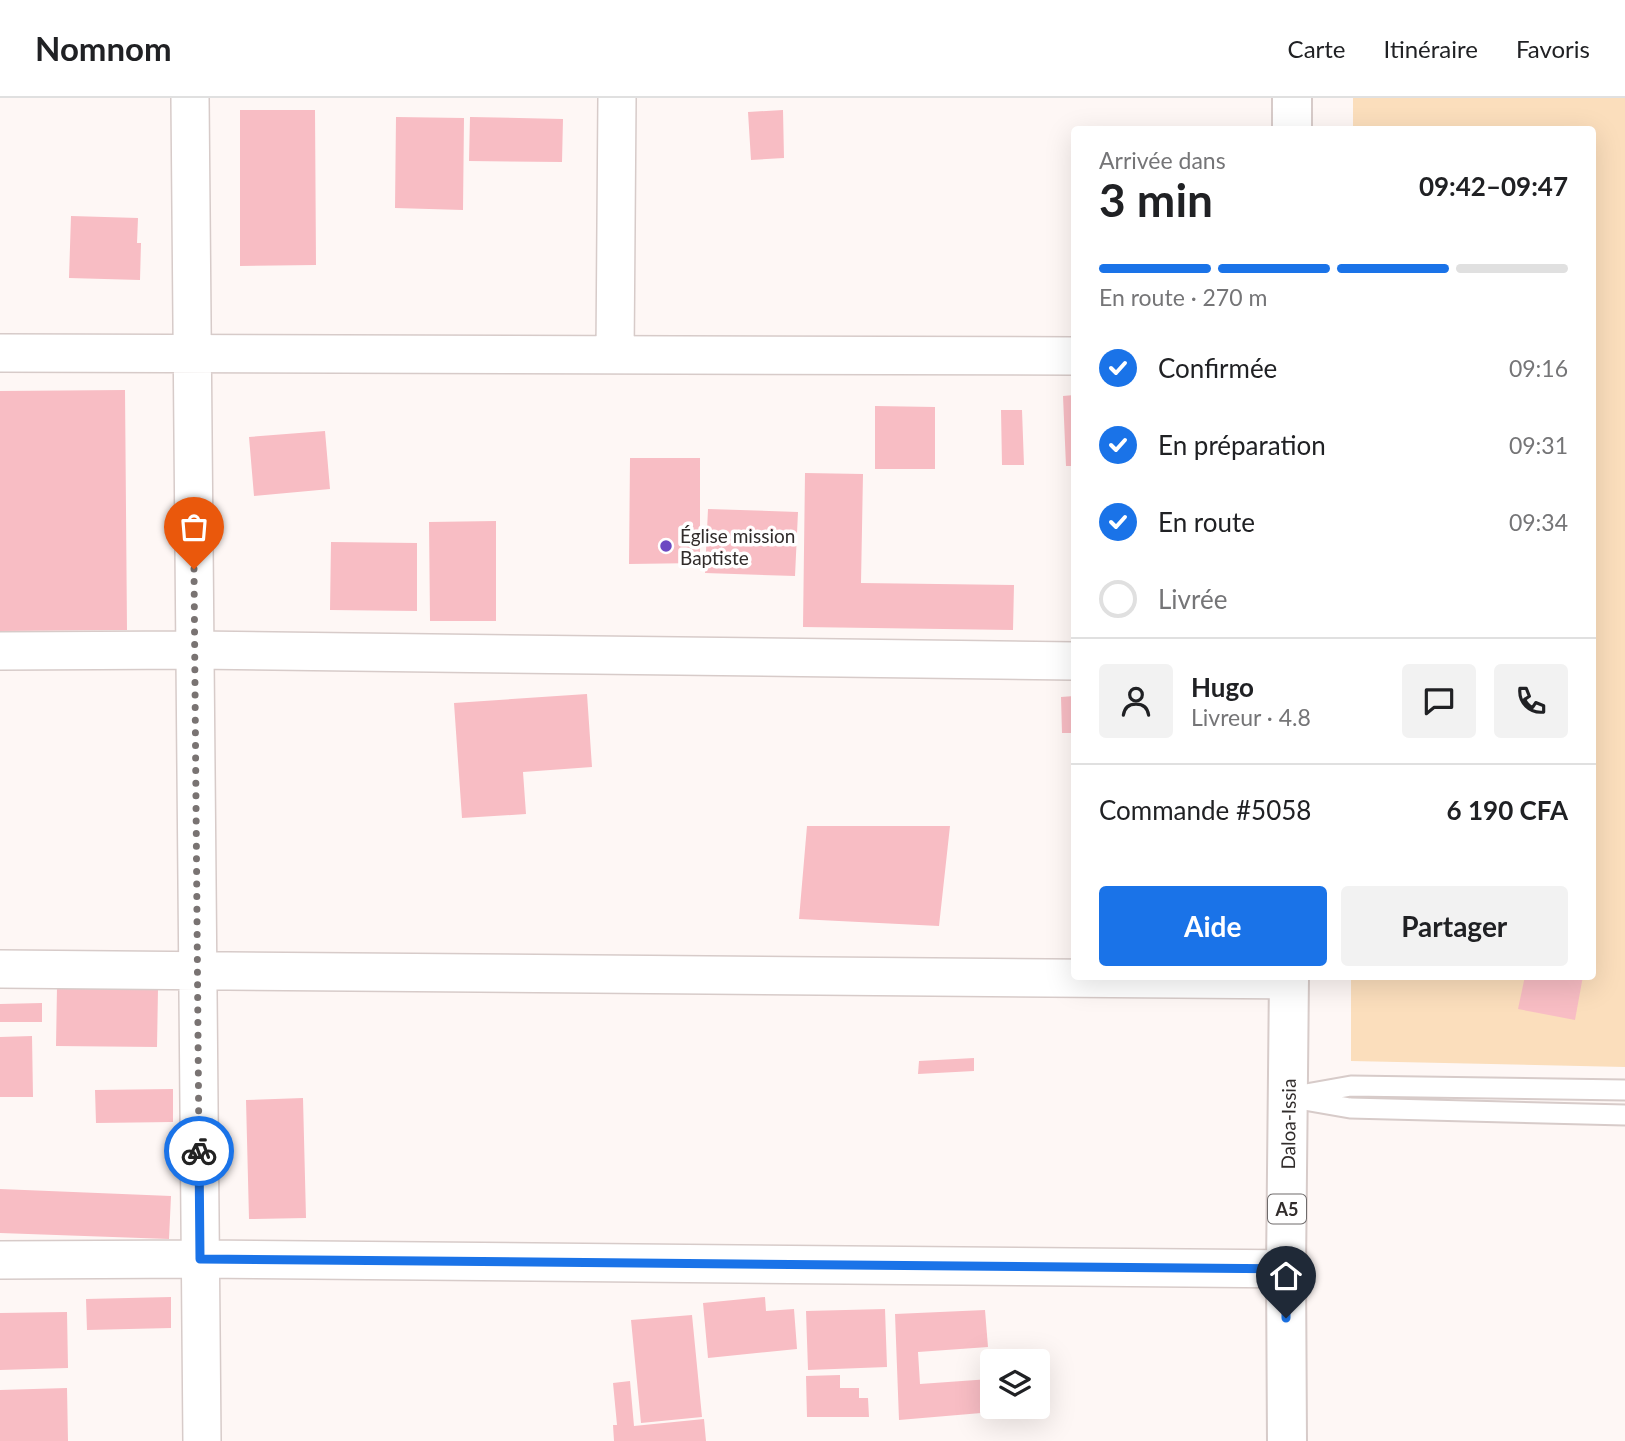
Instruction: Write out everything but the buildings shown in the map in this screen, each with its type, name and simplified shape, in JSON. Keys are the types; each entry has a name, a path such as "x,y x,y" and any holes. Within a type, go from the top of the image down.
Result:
{"main road":[{"path":"1292,98 1292,126"},
{"name":"Daloa-Issia","path":"1287,1441 1289,980"}],"street":[{"path":"190,98 202,1441"},
{"path":"615,355 617,98"},
{"path":"0,353 1071,356"},
{"path":"0,651 195,650 1071,661"},
{"path":"0,969 1071,977"},
{"path":"0,1260 200,1259 1286,1269"}],"lane":[{"path":"1289,1097 1351,1086 1625,1090"},
{"path":"1289,1097 1350,1108 1625,1115"}],"shaded area":[{"path":"1353,98 1625,98 1625,1067 1351,1061 1351,980 1596,980 1596,126 1353,126"}],"way so far":[{"path":"194,569 199,1151"}],"place":[{"name":"Église mission Baptiste","path":"666,546"}],"route":[{"path":"199,1151 200,1259 1286,1269 1286,1318"}]}
